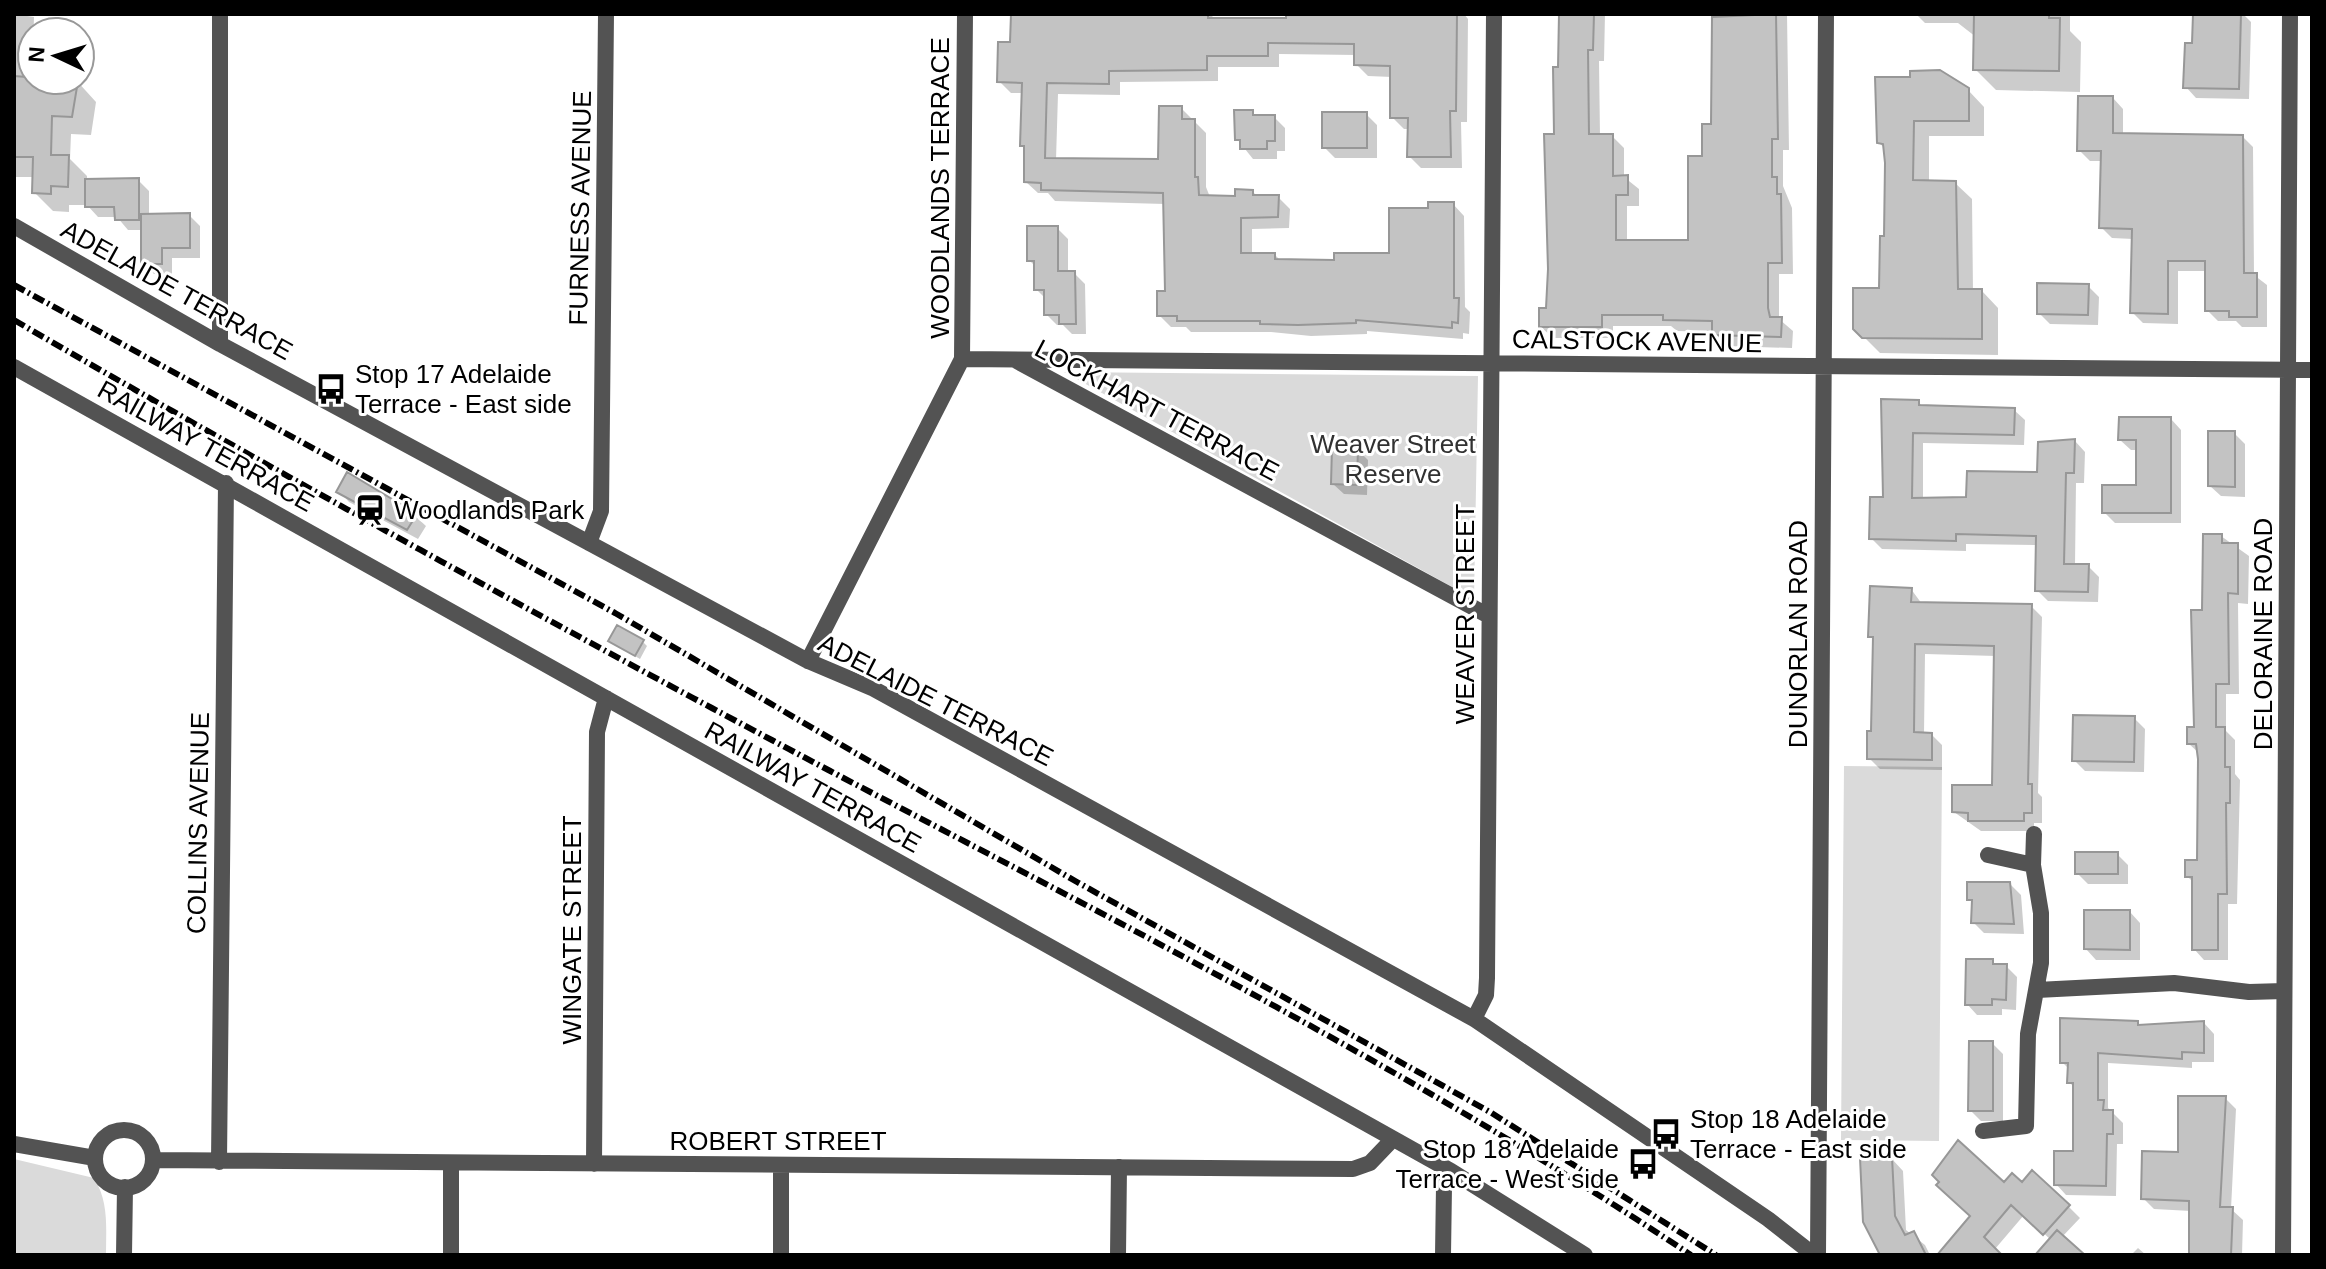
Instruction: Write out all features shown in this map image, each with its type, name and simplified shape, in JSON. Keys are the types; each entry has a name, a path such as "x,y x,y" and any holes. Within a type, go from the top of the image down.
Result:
{"street":[{"path":"220,14 220,344"},
{"name":"FURNESS AVENUE","path":"589,543 601,511 606,14"},
{"name":"WOODLANDS TERRACE","path":"808,661 962,359 965,14"},
{"name":"WEAVER STREET","path":"1474,1019 1486,995 1487,978 1494,14"},
{"name":"DUNORLAN ROAD","path":"1816,1255 1826,14"},
{"name":"DELORAINE ROAD","path":"2283,1255 2290,14"},
{"name":"ADELAIDE TERRACE","path":"14,226 220,344 808,661 874,689 1474,1019 1816,1255"},
{"name":"CALSTOCK AVENUE","path":"962,359 2312,370"},
{"name":"LOCKHART TERRACE","path":"1013,359 1489,616"},
{"name":"RAILWAY TERRACE","path":"14,367 1451,1171 1585,1255"},
{"name":"COLLINS AVENUE","path":"219,1162 226,483"},
{"name":"WINGATE STREET","path":"594,1164 597,732 606,698"},
{"path":"1983,1131 2026,1126 2028,1034 2037,990 2041,913 2033,865 2034,834"},
{"path":"1988,855 2033,865"},
{"path":"2037,990 2174,983 2249,992 2284,991"},
{"path":"125,1129 147,1140 153,1160 143,1180 125,1187 104,1179 95,1158 103,1139 125,1129"},
{"name":"ROBERT STREET","path":"153,1160 1353,1169 1370,1163 1392,1140"},
{"path":"14,1144 95,1158"},
{"path":"451,1163 451,1255"},
{"path":"781,1165 781,1255"},
{"path":"1118,1255 1119,1167"},
{"path":"1443,1255 1444,1186 1451,1171"},
{"path":"124,1255 125,1187"}],"green space":[{"name":"Weaver Street Reserve","path":"1064,372 1478,376 1474,599"},
{"path":"1844,766 1942,767 1939,1141 1841,1140"},
{"path":"14,1159 94,1178 104,1206 106,1255 14,1255"}],"building":[{"path":"1011,14 1208,14 1208,18 1286,18 1286,14 1457,14 1456,111 1450,111 1451,157 1407,157 1408,118 1390,118 1390,66 1354,65 1354,44 1268,43 1268,56 1207,56 1207,70 1109,71 1109,84 1047,83 1045,158 1158,159 1159,106 1182,106 1182,119 1195,119 1195,177 1198,177 1199,195 1235,196 1235,189 1253,190 1253,195 1279,195 1278,217 1241,218 1241,253 1275,253 1275,259 1334,260 1334,253 1389,253 1389,208 1428,208 1428,202 1454,202 1454,298 1459,298 1458,323 1452,322 1452,328 1356,320 1356,323 1298,325 1260,324 1260,321 1177,321 1177,316 1157,316 1157,291 1165,291 1163,193 1041,190 1041,183 1024,182 1024,146 1020,146 1022,83 997,82 998,42 1010,42"},
{"path":"1559,14 1594,14 1593,50 1588,50 1589,134 1613,134 1613,176 1628,175 1628,195 1616,195 1616,240 1688,240 1688,156 1702,156 1702,124 1711,124 1712,17 1776,14 1778,139 1772,139 1772,177 1777,177 1777,194 1781,194 1782,263 1768,263 1768,308 1770,317 1782,317 1781,337 1712,335 1712,321 1663,320 1663,315 1602,315 1602,327 1539,327 1539,308 1546,308 1548,269 1544,134 1554,134 1553,67 1558,67"},
{"path":"1974,14 2049,14 2049,18 2060,18 2059,71 1973,70"},
{"path":"2193,14 2241,14 2239,89 2183,88 2185,43 2192,43"},
{"path":"1940,70 1969,88 1969,121 1914,121 1913,180 1956,181 1958,289 1982,289 1982,339 1862,338 1853,329 1853,288 1879,288 1880,236 1884,236 1885,163 1883,144 1877,143 1875,77 1910,77 1910,71"},
{"path":"14,76 16,96 76,96 72,117 52,116 51,155 69,155 68,187 51,186 51,194 32,193 33,157 14,157"},
{"path":"2078,96 2113,96 2113,133 2243,135 2244,273 2257,273 2257,317 2229,317 2229,311 2205,311 2205,261 2168,261 2168,314 2130,313 2132,229 2099,228 2101,151 2077,151"},
{"path":"1234,110 1253,110 1253,115 1275,115 1275,141 1267,141 1267,149 1240,149 1240,140 1235,140"},
{"path":"1322,112 1367,112 1367,148 1322,148"},
{"path":"139,178 139,220 115,220 114,207 85,207 85,179"},
{"path":"190,213 190,248 162,248 162,264 141,264 141,214"},
{"path":"1027,226 1058,226 1058,271 1075,271 1076,324 1059,324 1059,315 1044,315 1044,290 1034,290 1034,261 1027,261"},
{"path":"2037,283 2089,284 2088,315 2037,314"},
{"path":"1881,399 1919,400 1919,405 2015,408 2014,435 1913,433 1912,498 1966,497 1967,471 2037,472 2038,442 2075,439 2074,473 2066,473 2064,564 2089,564 2088,592 2035,591 2036,536 1956,534 1956,541 1869,539 1870,497 1883,497"},
{"path":"2119,417 2171,417 2171,513 2102,513 2102,485 2136,485 2136,440 2118,440"},
{"path":"2208,431 2235,431 2235,487 2208,486"},
{"path":"1332,447 1358,447 1357,485 1331,484"},
{"path":"347,472 417,514 407,530 336,492"},
{"path":"2203,534 2222,534 2222,543 2238,543 2238,594 2228,593 2229,684 2216,684 2216,727 2225,727 2225,767 2230,767 2230,803 2226,803 2227,894 2218,894 2218,950 2192,950 2192,877 2185,877 2185,860 2197,860 2198,759 2196,744 2187,744 2187,727 2194,727 2191,610 2202,610"},
{"path":"1870,586 1912,588 1911,602 2032,604 2028,784 2032,784 2032,813 2024,813 2024,821 1968,821 1968,813 1952,812 1952,785 1992,785 1994,646 1915,644 1914,732 1932,733 1932,760 1867,759 1867,731 1871,731 1873,637 1868,637"},
{"path":"617,625 644,640 635,656 608,641"},
{"path":"2073,715 2135,716 2134,762 2072,761"},
{"path":"2075,852 2118,852 2118,874 2075,874"},
{"path":"1967,882 2010,882 2014,924 1971,923 1972,900 1967,900"},
{"path":"2084,910 2130,910 2130,950 2084,949"},
{"path":"1966,959 1993,959 1993,964 2007,964 2006,1000 1992,999 1992,1005 1965,1005"},
{"path":"2060,1018 2138,1021 2138,1025 2204,1021 2204,1053 2182,1052 2182,1059 2098,1053 2098,1100 2104,1100 2103,1110 2113,1110 2113,1134 2107,1134 2106,1186 2054,1185 2054,1151 2073,1151 2073,1083 2067,1083 2068,1063 2060,1063"},
{"path":"1969,1041 1993,1041 1993,1111 1968,1111"},
{"path":"2178,1096 2226,1096 2220,1207 2233,1207 2231,1255 2189,1255 2189,1201 2141,1199 2142,1151 2178,1152"},
{"path":"1958,1140 2004,1182 2012,1173 2022,1182 2032,1170 2070,1205 2043,1235 2011,1205 1984,1237 2002,1255 1937,1255 1970,1216 1936,1185 1939,1182 1932,1175"},
{"path":"1892,1157 1895,1216 1905,1235 1914,1231 1926,1255 1880,1255 1863,1222 1860,1158"},
{"path":"2057,1230 2085,1255 2035,1255"}],"railway":[{"path":"14,285 615,613 1077,882 1490,1112 1716,1255"},
{"path":"14,320 524,607 1160,944 1376,1063 1483,1124 1691,1255"}],"place":[{"name":"Stop 17 Adelaide Terrace - East side","path":"331,389"},
{"name":"Woodlands Park","path":"370,510"},
{"name":"Stop 18 Adelaide Terrace - East side","path":"1666,1134"},
{"name":"Stop 18 Adelaide Terrace - West side","path":"1643,1164"}]}
